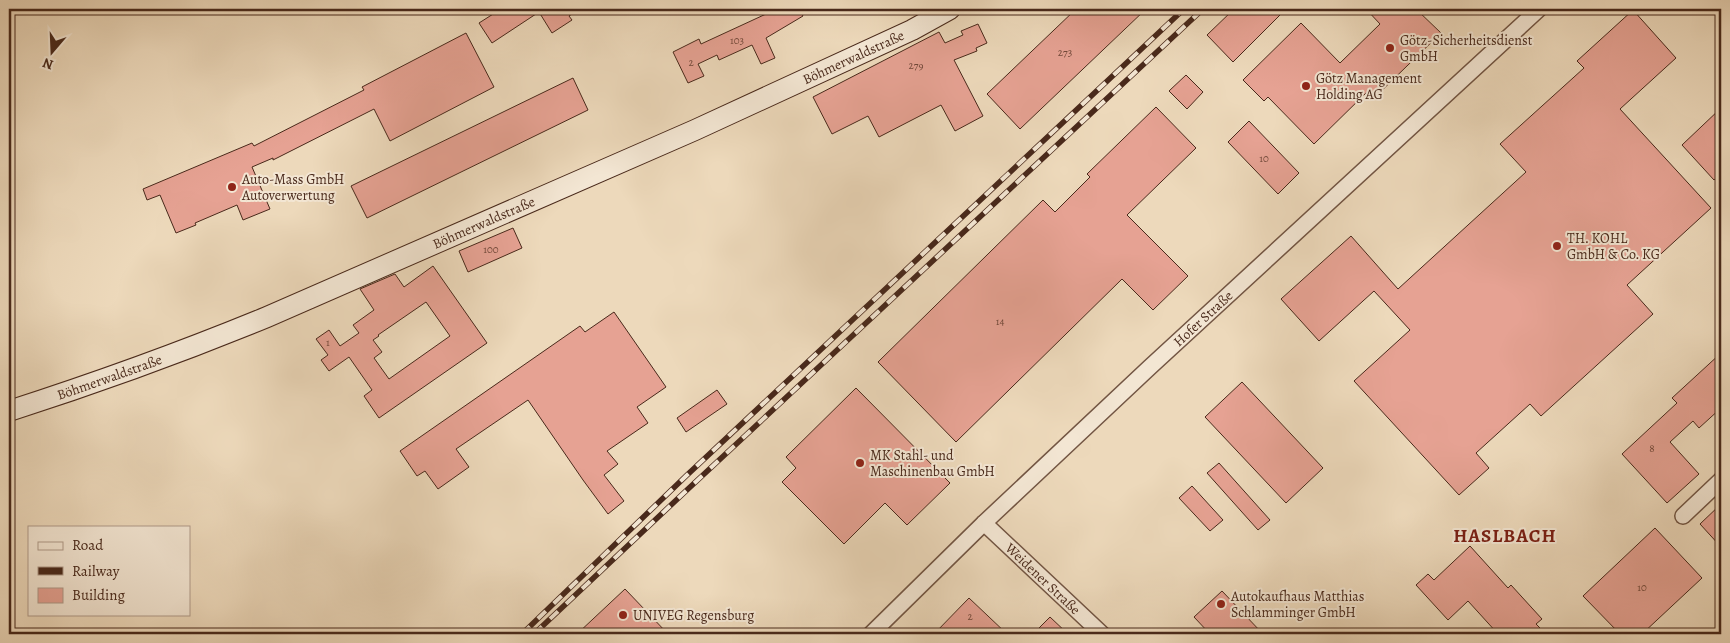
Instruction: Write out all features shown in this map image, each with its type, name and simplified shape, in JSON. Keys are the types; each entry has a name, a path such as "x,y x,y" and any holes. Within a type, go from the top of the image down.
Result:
{"street":[{"name":"Böhmerwaldstraße","path":"9,411 77,389 267,317 695,130 912,30 950,9"},
{"name":"Hofer Straße","path":"871,634 984,523 1539,9"},
{"path":"1683,516 1721,480"},
{"name":"Weidener Straße","path":"984,523 1102,634"}],"building":[{"path":"501,9 579,9 569,16 572,20 552,33 539,12 492,43 479,23"},
{"path":"772,9 799,9 803,16 766,38 775,58 761,64 752,45 719,60 717,55 698,64 704,76 688,83 673,52 699,39 701,44 766,14"},
{"path":"1076,9 1146,9 1020,129 987,94"},
{"path":"1234,9 1286,9 1233,62 1207,35"},
{"name":"Götz Management Holding AG","path":"1366,9 1416,9 1441,33 1374,98 1368,91 1314,144 1268,97 1264,101 1243,80 1301,23 1340,63 1380,24"},
{"name":"TH. KOHL GmbH & Co. KG","path":"1633,10 1676,58 1620,109 1711,208 1627,285 1653,314 1541,416 1530,404 1476,453 1489,468 1459,495 1354,381 1410,330 1374,291 1319,341 1281,299 1351,236 1398,289 1526,172 1500,144 1584,68 1577,61"},
{"path":"978,24 987,43 976,48 977,51 954,60 983,116 955,131 941,105 879,137 868,116 832,134 813,97 939,32 945,43 963,35 961,31"},
{"path":"466,33 494,87 390,141 374,109 273,160 273,158 252,167 270,209 243,220 237,205 176,233 160,195 147,200 143,189 252,143 254,146 364,90 362,87"},
{"path":"1186,75 1203,92 1187,109 1169,91"},
{"path":"573,78 588,110 367,218 351,186"},
{"path":"1156,107 1196,148 1127,215 1188,276 1153,310 1122,279 956,442 878,362 1043,200 1055,212 1090,177 1087,174"},
{"path":"1721,108 1721,174 1714,180 1682,145"},
{"path":"1249,121 1299,173 1278,194 1228,142"},
{"path":"513,228 522,248 468,272 459,251"},
{"path":"433,266 487,343 379,418 364,396 372,390 349,357 329,371 321,360 328,355 316,339 329,330 340,346 359,333 353,325 374,310 360,289 395,274 404,287","holes":["426,302 450,336 389,379 374,358 382,352 373,340"]},
{"path":"614,312 666,387 637,407 648,423 607,451 618,464 604,475 624,501 608,514 528,400 456,449 469,467 438,489 425,471 417,476 400,451 580,326 585,332"},
{"path":"1721,353 1721,408 1699,428 1693,421 1670,442 1699,474 1667,503 1622,454 1677,403 1672,398"},
{"path":"1242,382 1323,468 1286,503 1205,417"},
{"name":"MK Stahl- und Maschinenbau GmbH","path":"856,388 950,483 907,525 885,503 844,544 782,482 796,468 786,457"},
{"path":"717,390 727,404 686,432 677,418"},
{"path":"1219,463 1270,520 1258,530 1207,473"},
{"path":"1192,486 1223,520 1210,531 1179,498"},
{"path":"1721,504 1721,547 1700,524"},
{"path":"1655,528 1702,578 1642,634 1620,634 1583,596"},
{"path":"1470,546 1508,588 1511,585 1542,619 1536,624 1546,634 1498,634 1468,601 1448,620 1416,585 1428,574 1434,580"},
{"name":"UNIVEG Regensburg","path":"625,589 668,634 577,634"},
{"name":"Autokaufhaus Matthias Schlamminger GmbH","path":"1222,591 1263,634 1210,634 1194,617"},
{"path":"969,598 1007,634 934,634"},
{"path":"1050,617 1068,634 1033,634"}],"railway":[{"path":"522,634 686,476 1184,9"},
{"path":"534,634 1203,9"}],"place":[{"name":"Götz-Sicherheitsdienst GmbH","path":"1390,48"},
{"name":"Götz Management Holding AG","path":"1306,86"},
{"name":"Auto-Mass GmbH Autoverwertung","path":"232,187"},
{"name":"TH. KOHL GmbH & Co. KG","path":"1557,246"},
{"name":"MK Stahl- und Maschinenbau GmbH","path":"860,463"},
{"name":"Autokaufhaus Matthias Schlamminger GmbH","path":"1221,604"},
{"name":"UNIVEG Regensburg","path":"623,615"}],"district":[{"name":"HASLBACH","path":"1505,535"}]}
